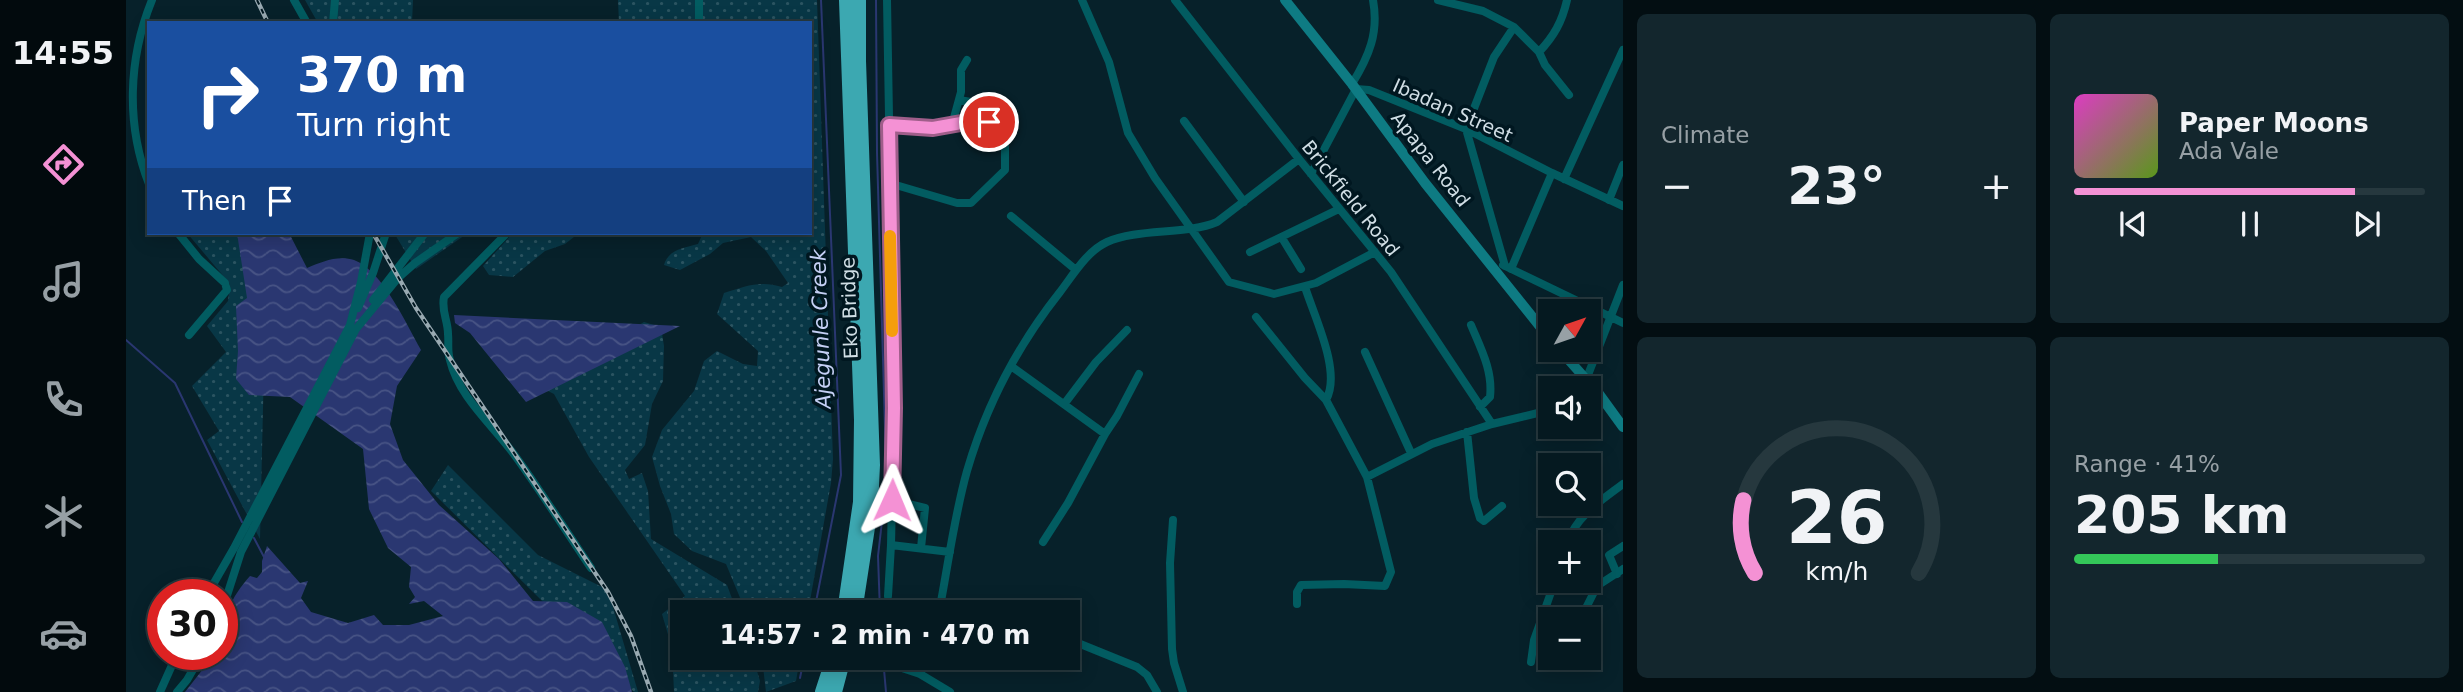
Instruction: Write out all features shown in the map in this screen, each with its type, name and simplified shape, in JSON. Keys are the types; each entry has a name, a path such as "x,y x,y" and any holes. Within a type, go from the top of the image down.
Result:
{"highway":[{"name":"Eko Bridge","path":"843,0 861,448 860,502 846,600"},
{"name":"Eko Bridge","path":"857,600 870,521 873,465 859,61 860,2"},
{"path":"822,692 829,670"},
{"path":"835,692 841,670"}],"street":[{"path":"147,178 135,142 131,84 136,52 152,0"},
{"path":"293,0 306,21"},
{"path":"333,21 335,0"},
{"path":"699,0 699,21"},
{"path":"887,0 894,408 888,596"},
{"path":"1082,0 1109,62 1128,133 1154,178 1231,284 1274,294 1305,287 1337,274 1375,252"},
{"name":"Brickfield Road","path":"1175,0 1391,272 1493,424"},
{"name":"Apapa Road","path":"1284,0 1538,324"},
{"path":"1311,174 1373,42 1376,15 1373,0"},
{"path":"1438,0 1483,11 1514,27 1539,52 1545,65 1569,95"},
{"path":"1539,52 1554,35 1567,0"},
{"path":"1508,268 1466,129 1494,57 1514,27"},
{"path":"1564,179 1623,50"},
{"path":"952,125 961,70 967,60"},
{"name":"Ibadan Street","path":"1354,86 1466,129 1623,206"},
{"path":"958,100 989,105"},
{"path":"889,125 933,128 978,120 989,122"},
{"path":"1184,121 1244,202"},
{"path":"890,183 957,203 971,203 1005,170 1005,144"},
{"path":"941,600 968,468 999,388 1025,340 1076,270 1095,249 1107,242 1196,234 1217,222 1299,159"},
{"path":"1609,200 1623,165"},
{"path":"1508,268 1552,173"},
{"path":"1250,253 1339,209"},
{"path":"1011,216 1076,270"},
{"path":"180,235 199,259 225,283 227,290 189,335"},
{"path":"353,327 370,235"},
{"path":"218,579 237,550 353,327 385,235"},
{"path":"353,327 424,235"},
{"path":"395,275 455,235"},
{"path":"505,235 444,297 442,306 448,332 449,358 454,374 486,422 516,456 591,568"},
{"path":"1282,238 1301,269"},
{"path":"1489,262 1508,268 1623,323"},
{"path":"1588,376 1623,285"},
{"path":"1305,287 1331,371 1331,391 1326,400"},
{"path":"1256,317 1326,400 1367,477 1391,572 1387,585 1301,585 1297,592 1297,604"},
{"path":"1471,325 1491,380 1490,397 1480,407"},
{"path":"1065,403 1097,362 1127,330"},
{"path":"1365,352 1411,453"},
{"path":"1570,362 1583,376"},
{"path":"1011,366 1105,434"},
{"path":"1044,542 1139,374"},
{"path":"1601,403 1623,427"},
{"path":"1367,477 1411,453 1466,432 1538,413"},
{"path":"1466,432 1474,498 1480,518 1485,520 1502,506"},
{"path":"1574,530 1586,514 1623,484"},
{"path":"892,500 925,508 920,548"},
{"path":"1173,520 1170,563 1172,649 1182,692"},
{"path":"891,545 950,552"},
{"path":"1586,607 1597,586 1620,572 1609,555 1623,546"},
{"path":"230,579 237,550"},
{"path":"1531,662 1534,640 1551,593"},
{"path":"1080,644 1136,667 1147,675 1157,692"},
{"path":"160,692 170,670"},
{"path":"177,692 193,670"},
{"path":"908,670 950,692"},
{"path":"920,674 922,670"}],"shaded area":[{"path":"305,0 413,0 412,21 317,21"},
{"path":"618,0 817,0 833,459 831,483 810,600 741,600 726,564 692,551 674,534 671,514 652,457 662,430 694,391 704,361 717,351 743,364 757,366 758,351 717,314 724,293 753,285 782,287 788,283 766,251 751,237 723,243 710,254 680,270 664,265 669,256 677,250 698,244 702,235 812,235 812,21 619,21"},
{"path":"189,235 267,235 260,539 207,440 219,431 192,386 226,352 207,326 228,301 230,284"},
{"path":"395,235 465,235 416,269"},
{"path":"511,235 576,235 565,244 545,251 513,277 489,275 483,266"},
{"path":"644,322 661,327 664,346 663,381 652,404 645,445 625,470 629,479 642,473 648,491 651,539 727,585 733,600 680,600 685,596 589,457 554,394 538,386"},
{"path":"448,465 538,555 608,590 638,692 634,692 431,491"},
{"path":"670,608 670,641 662,614"},
{"path":"673,670 757,670 760,681 758,692 674,692"},
{"path":"763,670 798,670 796,681 766,692"}],"water":[{"path":"237,235 290,235 307,268 342,258 354,260 375,275 393,299 421,350 397,386 390,424 403,460 439,505 499,559 533,601 567,602 602,622 625,667 632,692 185,692 202,670 238,670 238,592 250,576 257,578 262,572 267,546 300,583 308,581 301,598 311,612 348,623 374,615 383,625 409,625 443,616 424,601 409,604 415,597 409,587 411,567 388,548 369,509 363,449 290,397 249,395 236,379 236,306 247,298"},
{"path":"454,315 680,326 526,402 470,333 455,323"}],"waterway":[{"name":"Ajegunle Creek","path":"816,600 841,475 821,0"},
{"path":"876,0 877,153 885,428 885,495 878,556 880,600"},
{"path":"126,340 175,383 242,522"},
{"path":"254,538 264,557"},
{"name":"Ajegunle Creek","path":"800,678 802,670"},
{"path":"884,670 886,692"}],"railway":[{"path":"257,0 267,21"},
{"path":"374,235 416,308 608,592 631,636 651,692"}],"slow traffic":[{"path":"890,236 892,331"}],"route":[{"path":"892,500 894,408 889,125 933,128 962,125 978,120 989,122"}]}
